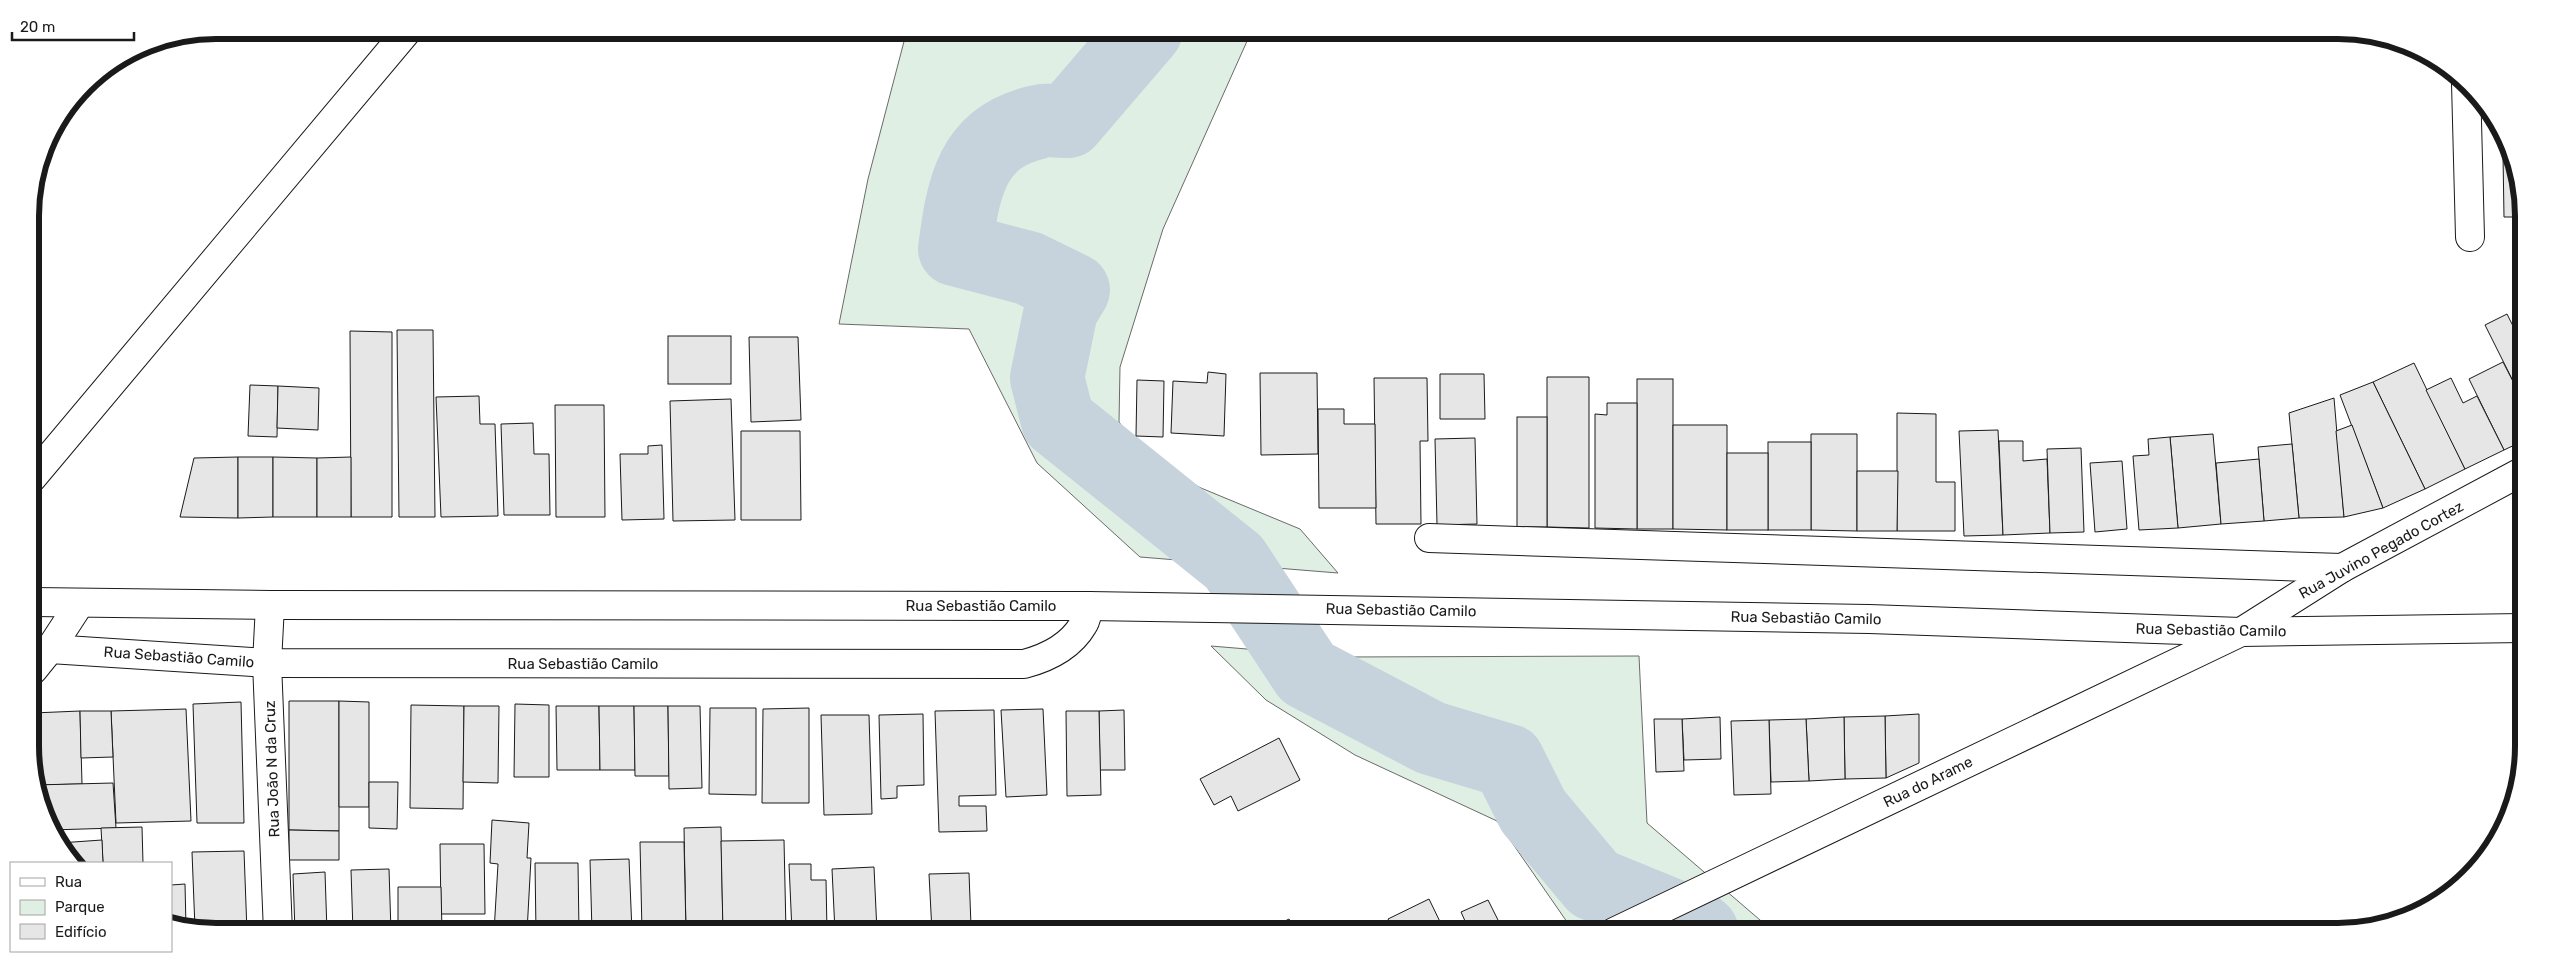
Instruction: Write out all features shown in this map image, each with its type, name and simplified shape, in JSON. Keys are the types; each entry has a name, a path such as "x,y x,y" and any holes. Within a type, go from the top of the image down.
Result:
{"street":[{"path":"39,470 400,39"},
{"path":"2466,94 2470,237"},
{"name":"Rua Juvino Pegado Cortez","path":"2241,632 2342,568 2515,475"},
{"path":"1430,538 2342,568"},
{"name":"Rua Sebastião Camilo","path":"39,602 270,605 1089,606 1879,619 2241,632 2515,628"},
{"path":"39,663 80,603"},
{"name":"Rua João N da Cruz","path":"270,605 268,663 278,923"},
{"name":"Rua Sebastião Camilo","path":"50,649 268,663 1024,664 1049,657 1067,642 1084,625 1089,606"},
{"name":"Rua do Arame","path":"1633,923 2241,632"}],"green space":[{"path":"905,39 1248,39 1163,229 1120,367 1119,422 1145,457 1201,488 1300,529 1338,573 1140,557 1037,463 969,329 839,324 868,179"},
{"path":"1211,646 1342,657 1639,656 1647,823 1764,923 1568,923 1497,821 1355,755 1266,700"}],"building":[{"path":"2503,155 2506,159 2512,181 2515,204 2515,217 2504,217"},
{"path":"2507,314 2515,328 2515,385 2485,325"},
{"path":"397,330 433,330 435,517 399,517"},
{"path":"350,331 392,332 392,517 351,517"},
{"path":"668,336 731,336 731,384 668,384"},
{"path":"749,337 798,337 801,420 751,422"},
{"path":"2503,362 2515,385 2515,445 2504,450 2469,379"},
{"path":"2414,363 2465,469 2425,489 2373,382"},
{"path":"1208,372 1226,374 1224,436 1171,433 1173,381 1207,383"},
{"path":"1260,373 1317,373 1318,454 1261,455"},
{"path":"1440,374 1484,374 1485,419 1440,419"},
{"path":"1547,377 1589,377 1589,528 1547,527"},
{"path":"1374,378 1427,378 1428,441 1420,441 1421,524 1376,524"},
{"path":"2451,378 2463,403 2477,396 2504,450 2465,469 2426,390"},
{"path":"1637,379 1673,379 1673,529 1637,529"},
{"path":"1137,380 1164,381 1163,437 1136,436"},
{"path":"2373,382 2425,489 2383,508 2340,395"},
{"path":"250,385 278,386 277,437 248,436"},
{"path":"278,386 319,388 318,430 277,428"},
{"path":"479,396 480,424 495,424 498,516 441,517 436,397"},
{"path":"2334,398 2344,517 2299,518 2289,413"},
{"path":"731,399 735,520 673,521 670,401"},
{"path":"1607,403 1637,403 1637,529 1595,528 1595,414 1607,415"},
{"path":"555,405 604,405 605,517 556,517"},
{"path":"1318,409 1344,409 1344,424 1375,424 1376,508 1319,508"},
{"path":"1897,413 1936,414 1936,482 1955,482 1955,531 1897,531"},
{"path":"1517,417 1547,417 1547,527 1517,527"},
{"path":"533,423 534,454 549,454 550,515 504,515 501,424"},
{"path":"1673,425 1727,425 1727,530 1673,529"},
{"path":"2352,425 2383,508 2344,517 2336,431"},
{"path":"1998,430 2003,535 1964,536 1959,431"},
{"path":"741,431 800,431 801,520 741,520"},
{"path":"1811,434 1857,434 1857,531 1811,530"},
{"path":"2213,434 2221,524 2178,528 2170,437"},
{"path":"2170,437 2178,528 2139,530 2133,456 2149,455 2148,439"},
{"path":"1475,438 1477,524 1437,525 1435,439"},
{"path":"1999,441 2023,441 2023,461 2047,459 2050,533 2003,535"},
{"path":"1768,442 1811,442 1811,530 1768,530"},
{"path":"2292,444 2299,518 2264,521 2258,447"},
{"path":"662,445 664,519 622,520 620,454 648,454 648,446"},
{"path":"2081,448 2084,532 2050,533 2047,449"},
{"path":"1727,453 1768,453 1768,530 1727,530"},
{"path":"238,457 238,518 180,517 194,458"},
{"path":"238,457 273,457 273,517 238,518"},
{"path":"273,457 317,458 317,517 273,517"},
{"path":"351,457 351,517 317,517 317,458"},
{"path":"2259,459 2264,521 2221,524 2216,463"},
{"path":"2122,461 2127,529 2095,532 2090,463"},
{"path":"1857,471 1898,471 1897,531 1857,531"},
{"path":"289,701 339,701 339,831 289,830"},
{"path":"339,701 369,702 369,807 339,807"},
{"path":"241,702 244,823 197,823 193,704"},
{"path":"515,704 549,705 549,777 514,777"},
{"path":"411,705 464,706 463,809 410,808"},
{"path":"464,706 499,706 498,783 463,782"},
{"path":"556,706 599,706 600,770 557,770"},
{"path":"599,706 634,706 635,770 600,770"},
{"path":"634,706 668,706 669,776 635,776"},
{"path":"668,706 700,706 702,788 669,789"},
{"path":"710,708 756,708 756,795 709,794"},
{"path":"809,708 809,803 762,803 763,709"},
{"path":"186,709 191,821 116,823 111,711"},
{"path":"1043,709 1047,795 1006,797 1001,710"},
{"path":"994,710 996,795 959,796 959,806 986,806 987,831 939,832 935,711"},
{"path":"1124,710 1125,770 1100,770 1099,711"},
{"path":"80,711 82,784 43,785 39,758 39,713"},
{"path":"80,711 111,711 113,757 81,758"},
{"path":"1066,711 1099,711 1101,795 1067,796"},
{"path":"923,714 924,785 897,786 897,798 881,799 879,715"},
{"path":"1919,714 1919,763 1886,778 1885,716"},
{"path":"821,715 869,715 872,814 824,815"},
{"path":"1885,716 1886,778 1845,779 1844,717"},
{"path":"1720,717 1721,759 1684,760 1682,719"},
{"path":"1844,717 1845,779 1809,781 1806,719"},
{"path":"1654,719 1682,719 1684,771 1656,772"},
{"path":"1806,719 1809,781 1771,782 1769,720"},
{"path":"1769,720 1771,794 1734,795 1731,721"},
{"path":"1279,738 1300,780 1238,811 1231,796 1214,805 1200,779"},
{"path":"369,782 398,782 397,829 369,828"},
{"path":"113,783 116,828 59,830 48,803 43,785"},
{"path":"492,820 529,823 527,858 531,858 527,923 495,923 498,864 490,863"},
{"path":"142,827 143,862 103,862 101,828"},
{"path":"721,827 723,923 686,923 684,828"},
{"path":"289,830 339,831 339,860 289,860"},
{"path":"102,840 103,862 82,862 67,842"},
{"path":"784,840 786,923 723,923 721,841"},
{"path":"640,842 684,842 686,923 642,923"},
{"path":"440,844 484,844 485,914 441,914"},
{"path":"244,851 247,923 195,922 192,852"},
{"path":"629,859 632,923 592,923 590,860"},
{"path":"535,863 578,863 579,923 536,923"},
{"path":"789,864 811,864 811,880 826,880 827,923 792,923"},
{"path":"874,867 877,923 835,923 832,869"},
{"path":"389,869 391,923 353,923 351,870"},
{"path":"325,872 327,923 295,923 293,874"},
{"path":"969,873 971,923 932,923 929,874"},
{"path":"185,884 186,921 172,918 172,885"},
{"path":"398,887 441,887 442,923 398,923"},
{"path":"1429,899 1441,923 1390,923 1388,919"},
{"path":"1488,900 1500,923 1466,923 1461,912"},
{"path":"1289,919 1291,923 1281,923"}],"waterway":[{"path":"1138,39 1068,121 1049,120 1038,122 1015,129 997,140 984,153 974,169 962,206 955,249 1028,268 1073,290 1061,310 1047,378 1058,421 1234,562 1307,673 1431,738 1508,761 1533,811 1594,884 1690,923"}]}
